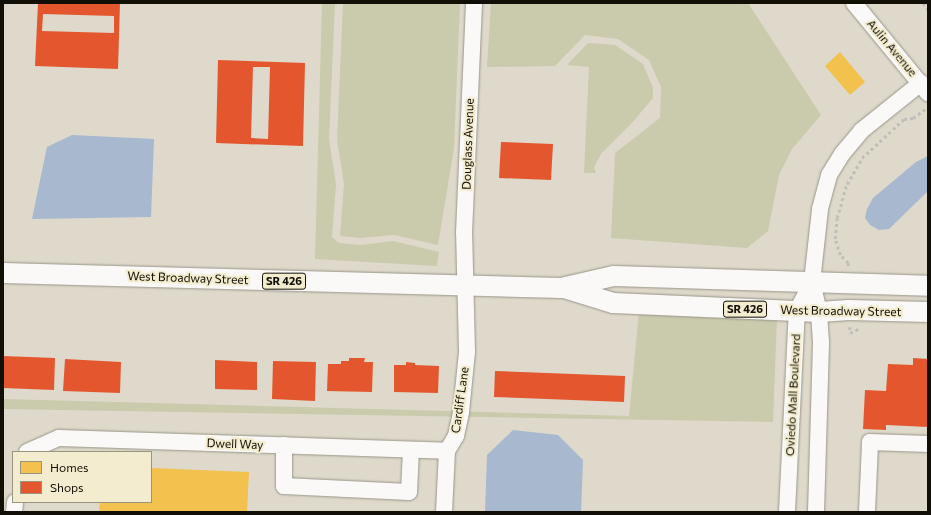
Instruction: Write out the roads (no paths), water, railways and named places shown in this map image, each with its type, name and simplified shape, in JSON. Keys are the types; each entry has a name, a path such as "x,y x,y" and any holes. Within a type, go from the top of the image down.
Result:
{"main road":[{"name":"West Broadway Street","path":"3,273 564,288 614,276 928,286"},
{"name":"West Broadway Street","path":"564,288 613,303 819,312 849,310 928,312"}],"street":[{"name":"Douglass Avenue","path":"466,286 464,233 474,3"},
{"name":"Aulin Avenue","path":"854,3 924,88"},
{"name":"Oviedo Mall Boulevard","path":"816,512 821,342 819,312 812,282 820,209 830,175 842,154 861,131 924,88"},
{"name":"Oviedo Mall Boulevard","path":"787,512 797,311 812,282"},
{"name":"Cardiff Lane","path":"444,512 447,451 456,436 461,412 467,352 465,312 466,286"},
{"name":"Dwell Way","path":"29,451 59,438 447,451"},
{"path":"867,512 870,442 928,444"},
{"path":"284,445 284,486 409,492 411,450"}],"water":[{"path":"72,135 154,139 151,217 32,219 47,147"},
{"path":"928,156 928,191 889,229 879,230 870,225 865,218 867,209 873,198 916,162"},
{"path":"513,430 558,435 583,460 581,512 485,512 487,455"}]}
